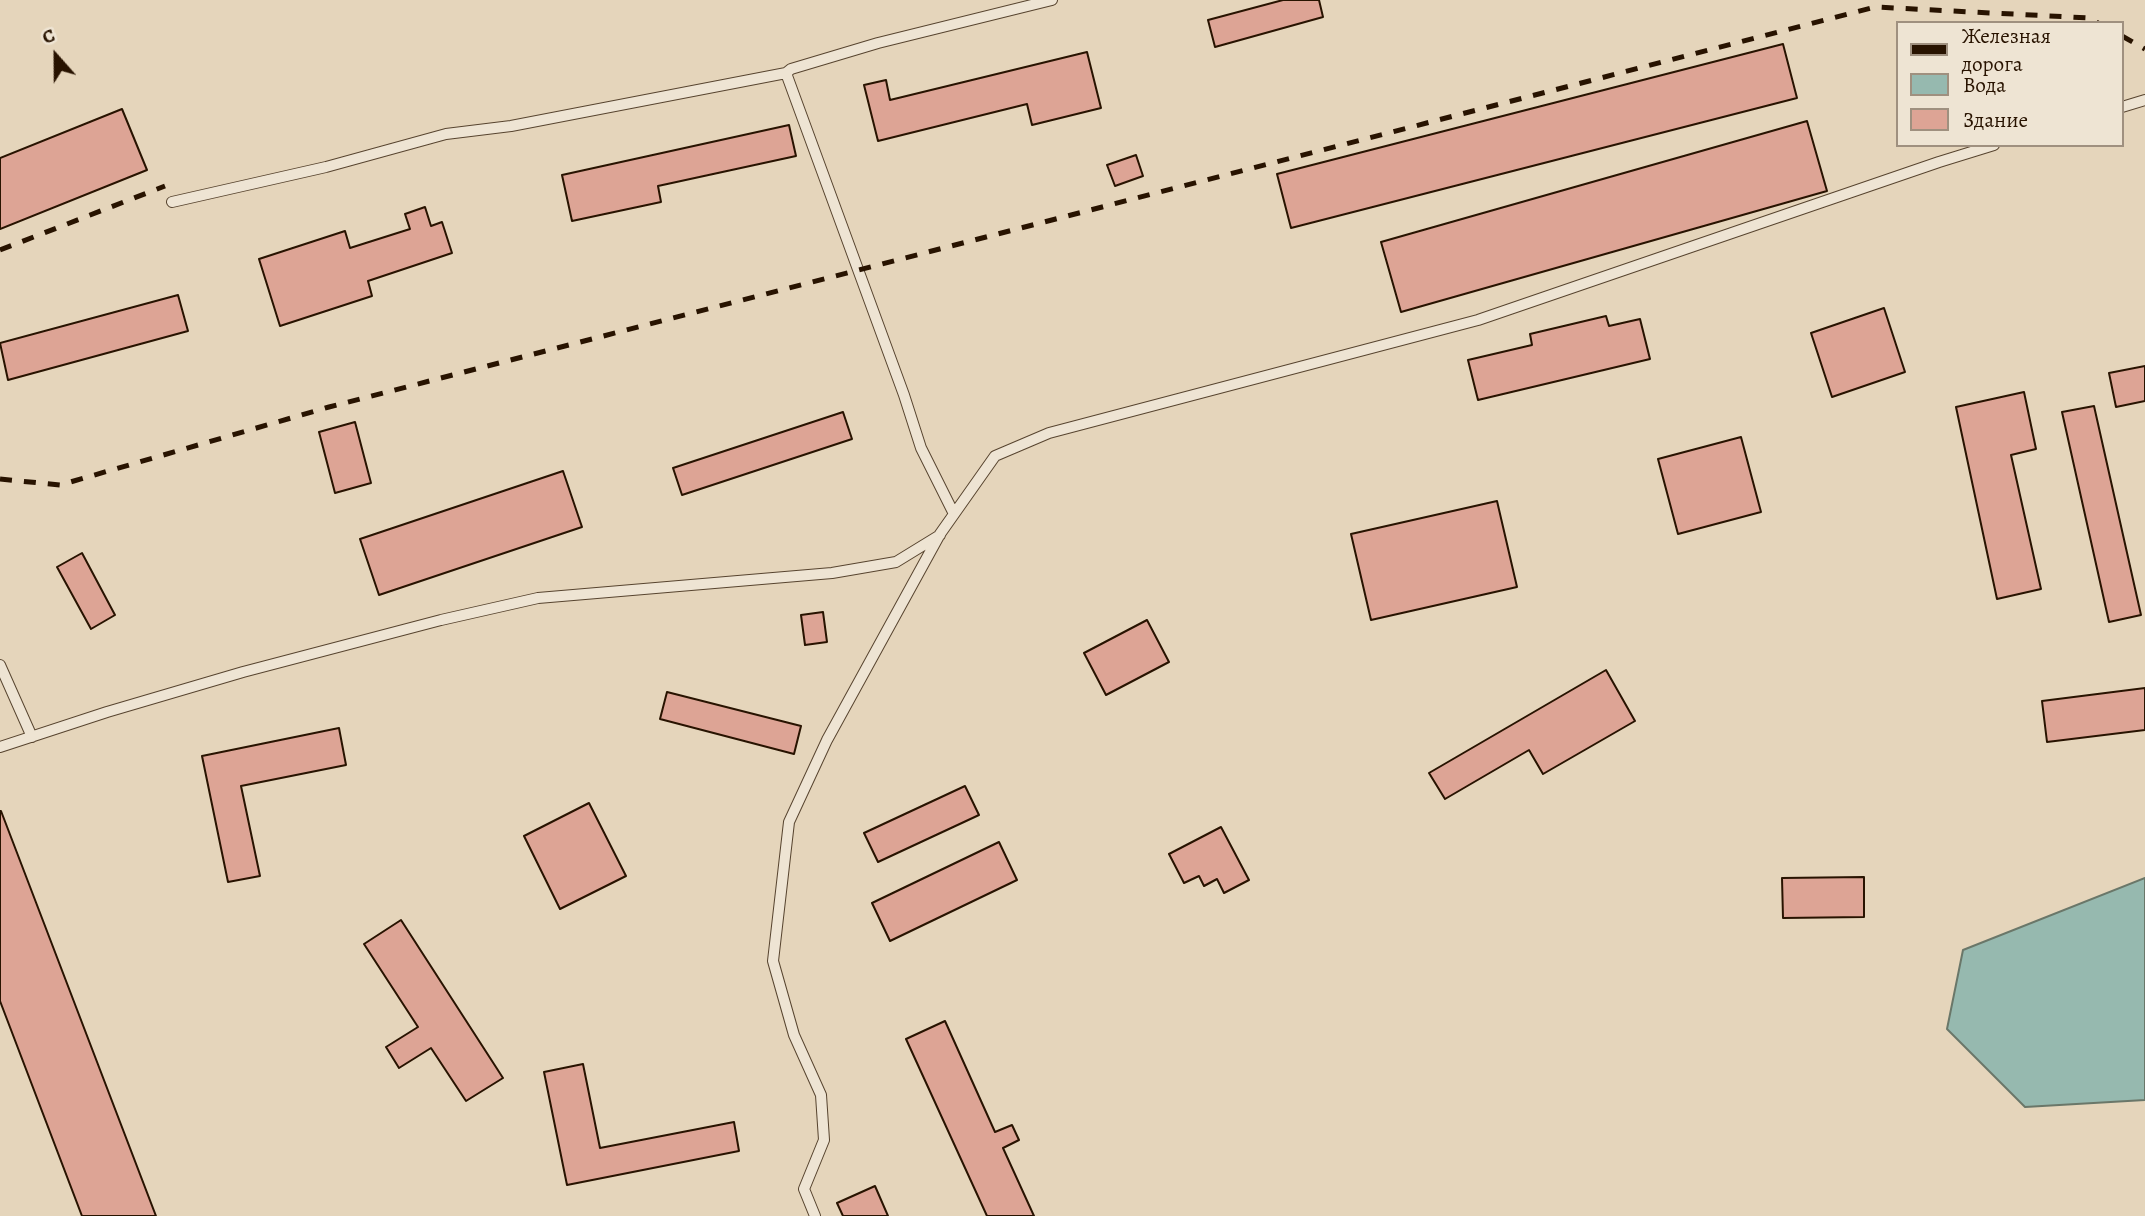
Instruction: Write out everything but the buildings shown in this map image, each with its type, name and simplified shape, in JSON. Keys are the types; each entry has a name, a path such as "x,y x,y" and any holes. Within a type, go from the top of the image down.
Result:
{"lane":[{"path":"172,202 326,167 446,134 511,126 786,73 791,69 878,43 1052,0"},
{"path":"786,73 921,448 954,514"},
{"path":"2124,106 2145,100"},
{"path":"815,1216 804,1189 824,1140 821,1095 794,1035 773,961 789,821 827,740 940,534 995,456 1049,433 1478,320 1988,147"},
{"path":"0,747 243,672 441,620 538,598 832,573 896,562 940,534"},
{"path":"0,665 32,737"}],"water":[{"path":"2145,878 2145,1100 2025,1107 1947,1029 1963,950"}],"railway":[{"path":"0,479 60,485 329,407 1875,7 2089,18 2094,21"},
{"path":"2124,37 2145,49"},
{"path":"0,250 165,186"}]}
